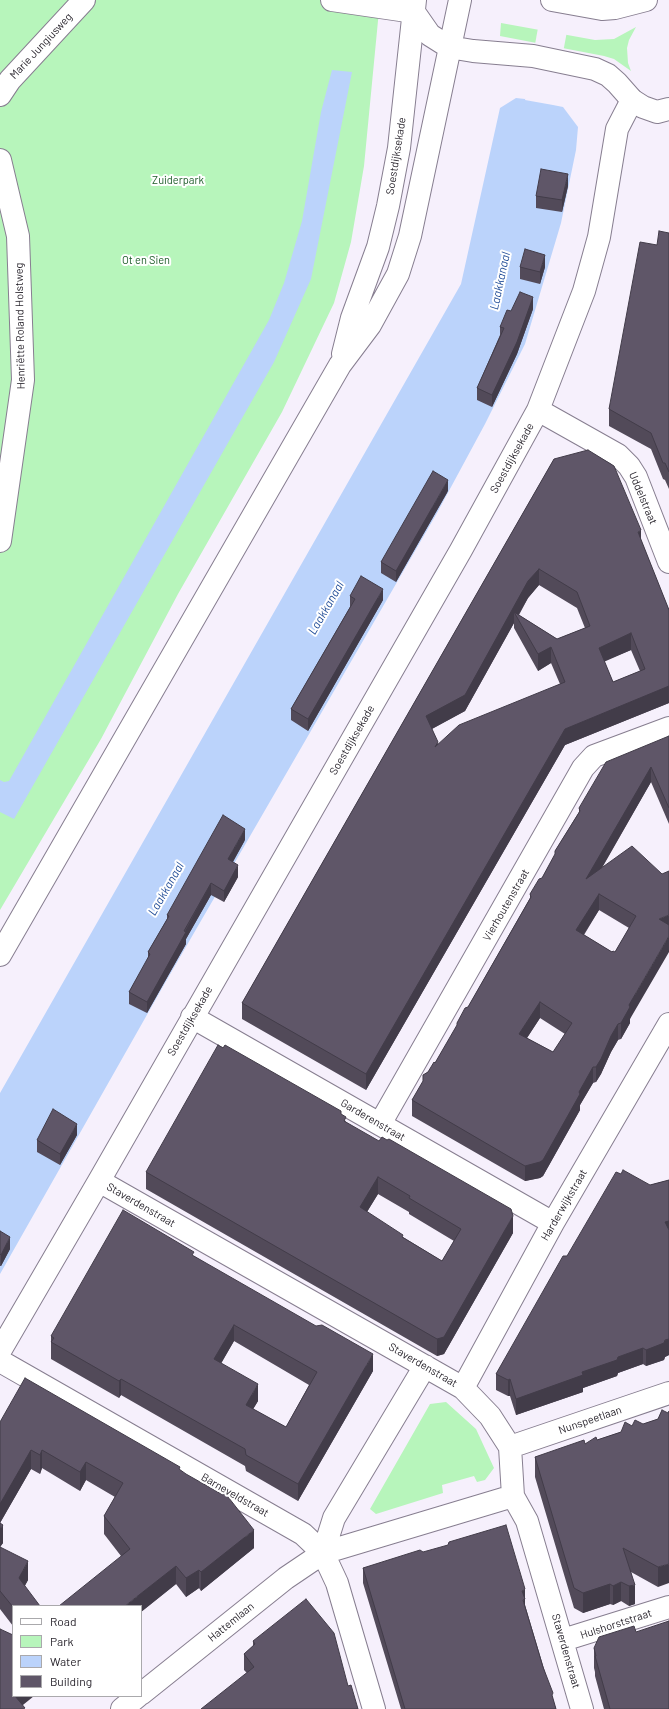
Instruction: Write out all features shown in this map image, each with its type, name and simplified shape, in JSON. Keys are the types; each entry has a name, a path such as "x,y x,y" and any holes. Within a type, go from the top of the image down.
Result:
{"street":[{"name":"Marie Jungiusweg","path":"0,95 10,80 84,0"},
{"path":"332,0 420,4 430,35 449,47 473,51 533,56 595,69 608,75 618,83 632,100 643,107 665,113"},
{"name":"Soestdijksekade","path":"0,955 340,365 370,325 398,274 410,236 460,0"},
{"path":"562,2 602,9 615,8 638,2"},
{"name":"Soestdijksekade","path":"340,365 352,318 378,247 388,206 399,148 420,4"},
{"name":"Soestdijksekade","path":"0,1351 461,550 538,410 584,291 598,237 617,128 632,100"},
{"name":"Henriëtte Roland Holstweg","path":"0,160 18,236 22,380 0,540"},
{"name":"Uddelstraat","path":"538,410 618,455 629,466 636,477 669,562"},
{"name":"Vierhoutenstraat","path":"380,1124 584,768 594,756 669,728"},
{"name":"Garderenstraat","path":"192,1018 553,1223"},
{"name":"Harderwijkstraat","path":"463,1388 553,1223 669,1024"},
{"name":"Staverdenstraat","path":"99,1181 463,1388 490,1416 510,1447 513,1496 527,1521 582,1709"},
{"name":"Barneveldstraat","path":"0,1361 303,1534 323,1553 337,1583 374,1709"},
{"path":"323,1553 334,1518 425,1366"},
{"name":"Nunspeetlaan","path":"510,1447 669,1393"},
{"name":"Hattemlaan","path":"142,1693 286,1578 323,1553 513,1496"},
{"name":"Hulshorststraat","path":"563,1640 669,1607"},
{"path":"122,1709 137,1697"}],"green space":[{"name":"Zuiderpark","path":"0,0 380,0 364,166 351,242 334,303 282,412 178,594 101,739 0,910"},
{"path":"501,23 595,40 614,39 636,27 629,40 627,48 628,63 631,71 614,59 604,56 500,36"},
{"path":"446,1402 476,1429 494,1468 485,1480 477,1482 474,1476 442,1485 443,1493 376,1514 370,1509 430,1404"}],"water":[{"path":"332,70 352,72 311,279 274,362 14,819 0,812 0,780 4,782 9,781 269,320 284,283 302,221 321,112"},
{"name":"Laakkanaal","path":"516,98 527,98 551,102 553,105 563,107 578,127 576,150 561,223 525,344 485,424 437,513 165,983 0,1274 0,1093 461,284 500,108"}],"pier":[{"path":"543,0 573,0 553,105 525,100"}],"building":[{"path":"541,169 568,174 562,200 536,196"},
{"path":"659,231 669,233 669,472 665,463 663,463 651,433 609,409 640,242 657,245"},
{"path":"525,249 545,255 540,272 520,267"},
{"path":"520,292 533,297 517,342 492,395 477,388 504,328 500,327 507,310 511,311"},
{"path":"588,450 614,466 641,530 638,532 669,610 669,686 565,729 366,1074 242,1003 554,459","holes":["539,569 577,592 590,626 557,639 514,612 538,654 551,647 565,682 459,725 435,747 438,742 426,716 465,695 528,581","631,633 645,669 613,682 599,648"]},
{"path":"433,471 448,480 396,571 381,562"},
{"path":"361,576 383,589 308,719 291,709 355,599 350,596"},
{"path":"669,736 669,808 651,767 586,879 632,846 662,874 669,871 669,915 659,919 669,925 669,936 629,1005 630,1007 621,1023 618,1024 611,1036 601,1059 596,1067 593,1067 579,1092 580,1094 543,1160 525,1166 412,1100 423,1081 423,1075 428,1072 434,1062 435,1063 465,1008 468,1007 531,897 530,894 539,879 542,878 555,854 555,851 580,811 579,808 606,762","holes":["599,894 636,916 615,952 612,952 576,930","540,1002 572,1023 553,1052 519,1034"]},
{"path":"223,815 245,829 228,859 238,865 224,891 211,883 147,1002 129,992 150,954 148,952 169,916 167,915"},
{"path":"218,1045 223,1048 225,1045 341,1111 341,1114 346,1117 344,1121 379,1141 382,1137 387,1140 389,1139 511,1209 513,1216 444,1337 437,1339 146,1172","holes":["378,1177 410,1196 409,1198 461,1229 442,1261 402,1237 403,1235 360,1207"]},
{"path":"53,1109 77,1124 60,1154 37,1140"},
{"path":"623,1170 650,1185 669,1180 669,1221 665,1222 669,1230 669,1339 665,1340 664,1343 646,1350 643,1348 618,1357 617,1360 582,1372 583,1375 516,1399 510,1379 508,1380 496,1374 563,1256 567,1256 616,1172 621,1174"},
{"path":"123,1210 194,1252 192,1255 316,1326 322,1325 373,1354 298,1484 246,1455 245,1449 121,1379 119,1381 51,1342 54,1338 51,1336","holes":["234,1325 317,1372 286,1427 246,1405 258,1384 214,1359"]},
{"path":"0,1231 10,1237 1,1255 0,1254"},
{"path":"25,1378 180,1467 179,1469 186,1474 223,1495 225,1493 254,1530 201,1572 199,1570 186,1578 176,1566 126,1605 60,1605 130,1549 104,1516 123,1483 86,1462 80,1472 42,1450 40,1455 31,1450 0,1504 0,1422"},
{"path":"662,1410 668,1413 669,1411 669,1564 658,1567 623,1548 635,1585 629,1586 621,1582 613,1586 610,1584 583,1593 574,1588 535,1457 584,1440 585,1444 596,1437 597,1440 621,1432 625,1422 632,1426 635,1420 643,1424 658,1419"},
{"path":"506,1525 525,1589 522,1591 525,1599 523,1600 543,1667 553,1693 552,1695 556,1709 405,1709 363,1568 420,1550 423,1552 448,1545 449,1542"},
{"path":"0,1547 28,1561 19,1578 39,1605 12,1606 0,1591"},
{"path":"306,1599 334,1633 348,1686 351,1685 358,1709 201,1709 254,1667 244,1654 255,1644 253,1641"},
{"path":"669,1621 669,1709 610,1709 595,1656 594,1648 599,1637 634,1626 636,1632"},
{"path":"0,1629 12,1635 12,1697 16,1697 25,1708 0,1709"}],"park label":[{"name":"Ot en Sien","path":"146,260"}]}
